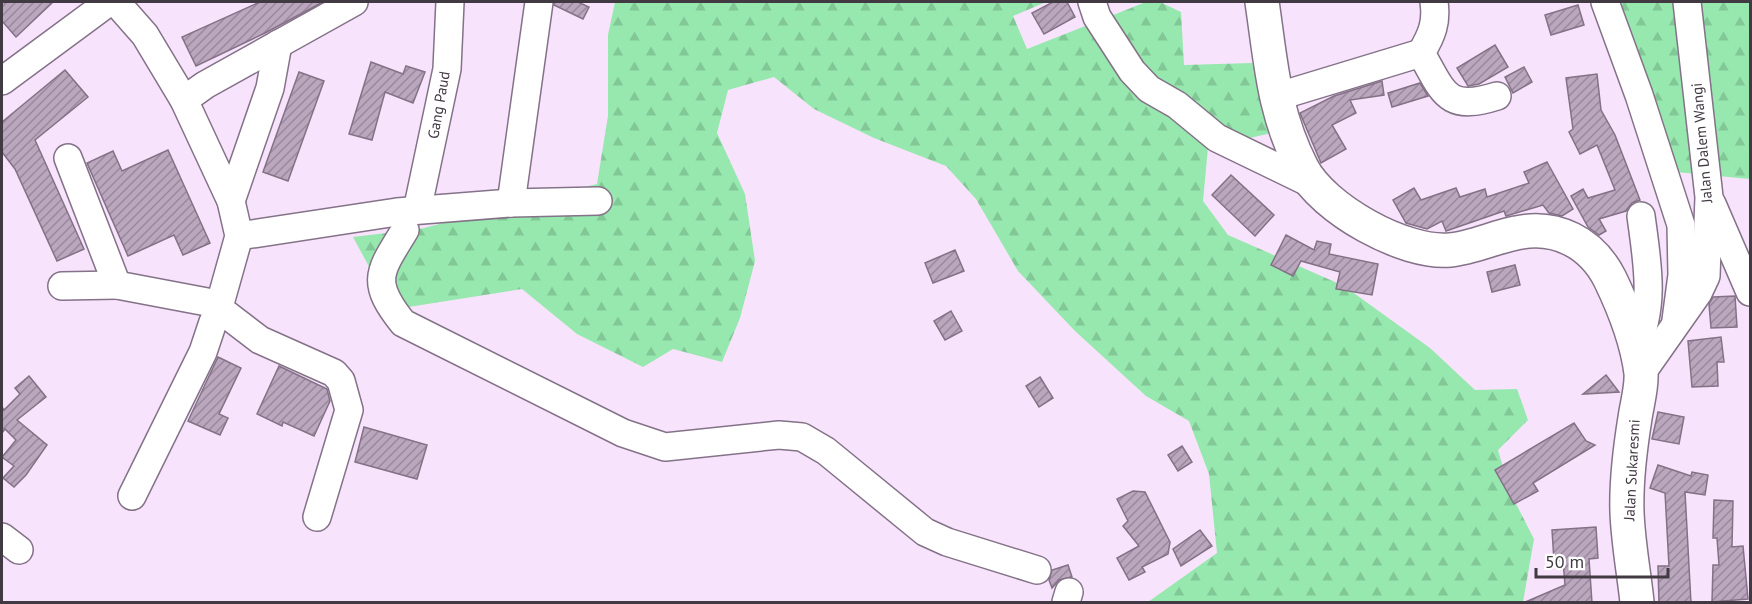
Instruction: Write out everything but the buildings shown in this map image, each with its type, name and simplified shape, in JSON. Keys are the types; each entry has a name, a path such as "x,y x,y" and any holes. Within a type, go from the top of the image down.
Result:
{"main road":[{"path":"1262,2 1268,59 1276,97 1303,170 1330,203 1365,226 1406,243 1449,250 1519,232 1544,231 1584,244 1609,277 1633,336 1638,362"},
{"name":"Jalan Sukaresmi","path":"1637,603 1627,513 1638,362"}],"street":[{"path":"2,81 109,2"},
{"path":"116,2 145,35 184,100 231,201 239,236 203,352 132,496"},
{"path":"184,100 354,2"},
{"name":"Gang Paud","path":"450,2 447,69 407,215 382,270 380,283 394,312 403,323 623,433 665,447 686,447 714,441 779,435 802,437 826,451 925,532 947,542 1037,570"},
{"path":"512,203 538,2"},
{"path":"1092,2 1097,17 1132,71 1149,89 1177,105 1217,138 1316,186"},
{"path":"1276,97 1421,52 1432,36 1435,25 1434,2"},
{"path":"1605,2 1640,95 1681,225 1682,275 1676,320"},
{"name":"Jalan Dalem Wangi","path":"1638,362 1698,293 1706,276 1709,197 1687,2"},
{"path":"231,201 270,88 278,44"},
{"path":"1421,52 1451,99 1461,103 1475,103 1497,96"},
{"path":"68,158 117,285"},
{"path":"1709,197 1750,292"},
{"path":"239,236 512,203 598,201"},
{"path":"1638,362 1649,304 1641,216"},
{"path":"62,286 117,285 217,309 260,339 334,373 341,381 349,410 317,518"}],"green space":[{"path":"615,2 1046,2 1013,16 1027,49 1146,2 1160,2 1181,12 1184,65 1252,63 1277,132 1208,147 1203,201 1228,235 1344,286 1430,348 1475,390 1517,389 1528,420 1498,450 1510,492 1534,539 1523,602 1148,602 1217,553 1209,474 1189,421 1146,396 1075,331 1018,271 976,199 946,166 874,138 814,109 774,77 728,90 717,133 745,194 755,261 740,318 722,362 673,349 643,367 577,334 522,289 402,308 372,272 353,237 420,229 597,184 608,116 608,35"},
{"path":"1618,2 1750,2 1750,179 1655,170"}]}
